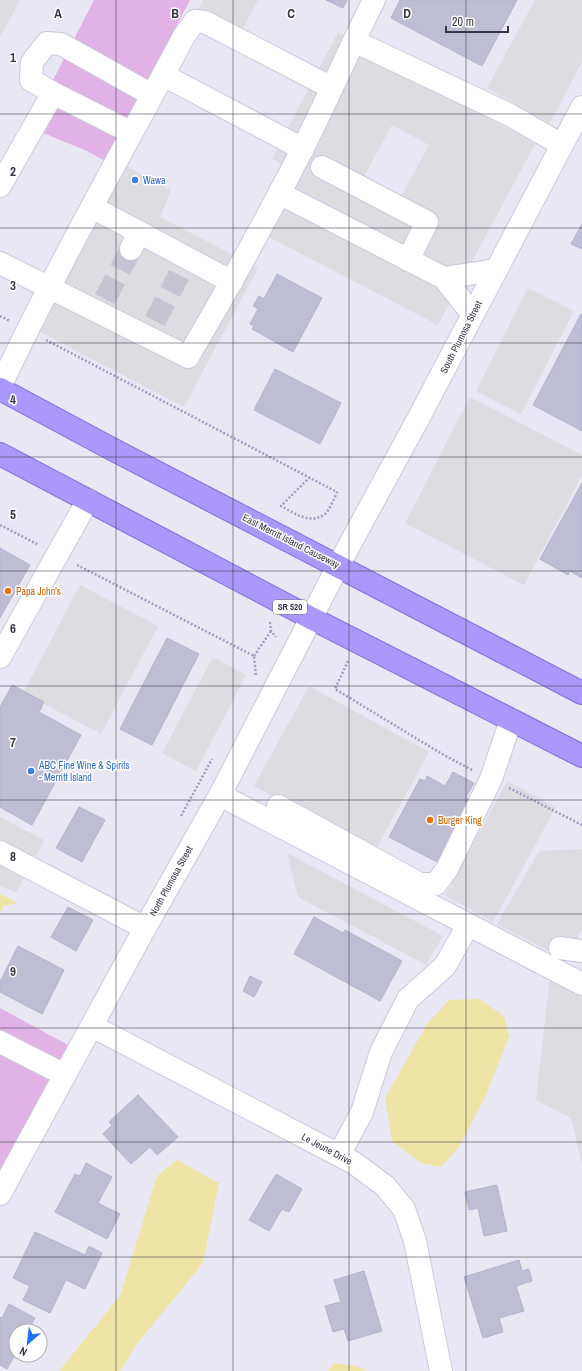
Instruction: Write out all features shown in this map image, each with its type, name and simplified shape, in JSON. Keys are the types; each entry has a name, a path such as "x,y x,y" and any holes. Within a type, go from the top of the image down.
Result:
{"main road":[{"name":"East Merritt Island Causeway","path":"0,388 582,693"},
{"name":"SR 520","path":"0,454 311,618 582,756"}],"street":[{"path":"0,263 49,288 102,306 151,329 188,357 232,282 303,149 374,0"},
{"path":"0,388 27,330 92,207 184,36 195,22 205,22 332,88"},
{"path":"354,41 510,115 562,145"},
{"path":"132,133 53,93 31,80 32,62 47,43 61,44 152,95"},
{"path":"163,75 303,149"},
{"path":"0,186 53,93"},
{"name":"South Plumosa Street","path":"338,566 417,422 582,107"},
{"path":"322,167 427,222 408,260"},
{"path":"280,193 444,278 473,315"},
{"path":"92,207 135,241 182,266 232,282"},
{"path":"444,278 496,270"},
{"path":"0,658 88,500"},
{"name":"North Plumosa Street","path":"0,1194 145,928 220,795 338,566"},
{"path":"278,806 420,884 436,884 447,869 491,779 511,720"},
{"path":"220,795 582,984"},
{"path":"0,852 145,928"},
{"path":"340,1155 362,1112 381,1052 408,999 445,966 468,925"},
{"path":"560,948 582,951"},
{"name":"Le Jeune Drive","path":"92,1026 340,1155 354,1163 385,1186 404,1209 415,1241 441,1371"},
{"path":"3,1050 65,1075"}],"path":[{"path":"0,316 310,477 337,492 326,514 314,519 306,519 281,506 310,477"},
{"path":"0,526 254,656"},
{"path":"270,622 271,631 276,637"},
{"path":"257,677 254,656 271,631"},
{"path":"348,660 335,689 442,754 582,825"},
{"path":"179,821 214,756"}],"shaded area":[{"path":"0,0 20,0 0,37"},
{"path":"94,0 190,0 105,161 87,151 29,127"},
{"path":"203,0 258,0 240,34 197,11"},
{"path":"535,0 582,0 582,62 550,123 487,88"},
{"path":"338,32 535,144 438,325 265,235 298,173 272,159","holes":["392,125 429,145 401,197 364,177"]},
{"path":"113,159 171,190 160,217 258,268 184,407 25,324"},
{"path":"528,288 574,311 521,414 476,391"},
{"path":"470,397 582,455 582,475 524,585 405,523"},
{"path":"80,585 158,626 101,734 23,693"},
{"path":"213,657 246,675 196,771 162,753"},
{"path":"309,686 429,752 375,851 254,786"},
{"path":"507,781 556,807 493,922 445,896"},
{"path":"0,817 44,840 16,893 0,885"},
{"path":"582,849 582,929 566,960 497,924 539,851"},
{"path":"287,853 443,936 426,965 298,897"},
{"path":"0,894 18,903 3,906 0,914"},
{"path":"551,968 582,985 582,1165 571,1118 536,1100"},
{"path":"479,999 504,1016 509,1037 486,1095 459,1147 441,1167 421,1163 392,1141 385,1098 427,1024 449,1000"},
{"path":"0,1008 68,1045 0,1171"},
{"path":"177,1160 219,1183 203,1263 136,1345 120,1371 59,1371 120,1296 157,1176"},
{"path":"334,1363 356,1366 369,1371 328,1371"}],"building":[{"path":"326,0 347,0 343,8"},
{"path":"400,0 517,0 482,66 391,18"},
{"path":"582,224 582,249 571,244"},
{"path":"277,274 322,298 293,352 252,329 254,326 250,324 258,309 253,306 259,296 264,299"},
{"path":"582,314 582,431 533,405"},
{"path":"275,369 341,403 320,444 254,410"},
{"path":"582,483 582,578 570,571 568,575 540,559"},
{"name":"Papa John's","path":"0,548 30,565 0,618"},
{"path":"167,638 199,654 152,745 120,729"},
{"name":"ABC Fine Wine & Spirits - Merritt Island","path":"12,685 44,702 39,712 81,735 32,825 0,807 0,707"},
{"name":"Burger King","path":"453,772 474,783 466,797 472,801 439,863 389,837 420,779 425,781 427,776 445,786"},
{"path":"79,807 105,820 82,862 56,848"},
{"path":"68,907 93,920 76,951 51,937"},
{"path":"314,917 343,933 345,930 402,961 380,1001 294,954"},
{"path":"18,946 64,970 42,1014 0,992 0,982"},
{"path":"250,976 262,982 254,997 243,991"},
{"path":"138,1095 178,1137 157,1155 150,1147 131,1164 103,1134 112,1125 109,1122"},
{"path":"86,1163 112,1177 98,1203 120,1214 107,1239 55,1212 75,1174 80,1176"},
{"path":"276,1174 302,1189 289,1212 282,1209 269,1231 249,1220"},
{"path":"497,1185 507,1231 484,1236 478,1208 469,1210 465,1192"},
{"path":"35,1232 85,1255 89,1246 102,1253 85,1289 66,1280 50,1313 23,1300 30,1286 13,1278"},
{"path":"519,1260 522,1271 529,1269 532,1281 516,1286 524,1311 499,1318 503,1332 483,1338 464,1277"},
{"path":"364,1271 382,1331 348,1341 344,1329 333,1332 325,1306 341,1302 334,1280"},
{"path":"9,1304 35,1318 32,1323 8,1323 8,1363 10,1363 7,1369 0,1365 0,1317 2,1318"}],"tunnel":[{"path":"105,299 131,249"},
{"path":"155,321 179,275"}],"place":[{"name":"Wawa","path":"135,180"},
{"name":"Papa John's","path":"8,591"},
{"name":"ABC Fine Wine & Spirits - Merritt Island","path":"31,771"},
{"name":"Burger King","path":"430,820"}]}
